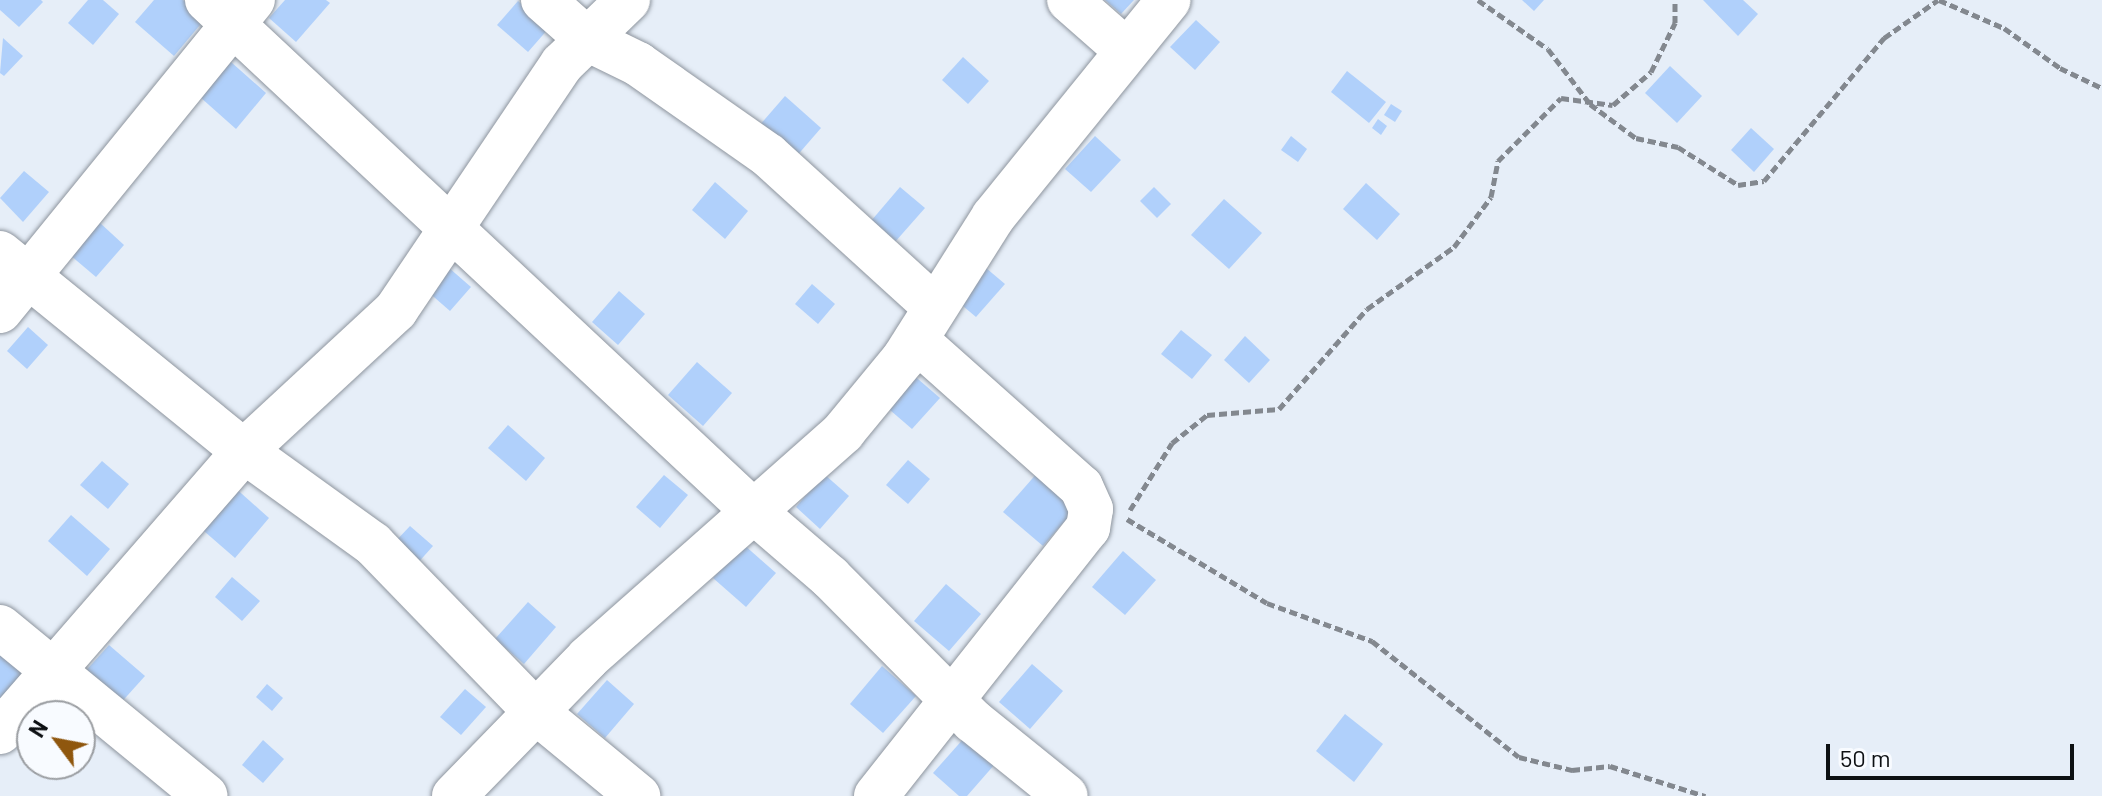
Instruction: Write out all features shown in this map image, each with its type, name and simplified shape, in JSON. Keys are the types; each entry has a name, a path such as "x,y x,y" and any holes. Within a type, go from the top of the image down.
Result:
{"street":[{"path":"543,0 587,39 638,64 768,155 1108,513 1088,528 950,698 876,796"},
{"path":"0,732 244,451 396,310 554,75 628,0"},
{"path":"1069,0 1126,50"},
{"path":"454,796 535,711 752,510 843,432 926,324 993,217 1169,0"},
{"path":"0,311 14,265 230,9 752,510 830,577 950,698 1066,796"},
{"path":"14,265 244,451 373,544 535,711 638,796"},
{"path":"0,627 206,796"}],"path":[{"path":"1478,0 1548,49 1590,104 1636,138 1678,147 1738,185 1764,181 1884,38 1939,0 2004,28 2060,68 2102,88"},
{"path":"1675,0 1675,23 1651,72 1613,105 1561,98 1498,161 1491,197 1454,247 1367,309 1279,409 1207,415 1172,443 1108,513 1267,603 1372,641 1519,757 1572,770 1610,766 1705,796"}],"building":[{"path":"0,0 43,2 19,27 0,10"},
{"path":"88,0 103,0 119,14 93,45 68,23"},
{"path":"154,0 183,0 205,19 174,56 135,22"},
{"path":"285,0 326,0 330,3 296,42 269,18"},
{"path":"1105,0 1134,0 1121,14"},
{"path":"1522,0 1544,0 1534,11"},
{"path":"1703,0 1743,0 1758,14 1738,36"},
{"path":"518,1 549,28 528,52 497,25"},
{"path":"1196,20 1220,42 1195,70 1170,47"},
{"path":"3,38 23,56 4,76 0,73"},
{"path":"963,57 989,81 968,104 942,80"},
{"path":"231,62 266,93 236,129 200,97"},
{"path":"1670,66 1702,96 1677,123 1645,93"},
{"path":"1347,71 1386,102 1369,123 1331,92"},
{"path":"785,96 821,128 795,158 758,127"},
{"path":"1391,104 1402,111 1395,122 1384,115"},
{"path":"1378,119 1387,126 1381,135 1372,128"},
{"path":"1751,128 1774,149 1754,172 1731,150"},
{"path":"1095,136 1121,160 1091,192 1065,169"},
{"path":"1291,136 1307,149 1298,162 1281,150"},
{"path":"24,171 49,192 23,222 0,198"},
{"path":"715,182 748,211 725,239 692,210"},
{"path":"1366,183 1400,214 1377,240 1343,209"},
{"path":"900,187 925,208 895,242 871,221"},
{"path":"1154,187 1171,204 1157,218 1140,201"},
{"path":"1224,199 1262,233 1229,269 1191,235"},
{"path":"99,222 124,245 96,277 70,255"},
{"path":"448,267 471,287 450,311 427,291"},
{"path":"986,268 1005,284 976,317 957,301"},
{"path":"812,284 835,304 818,324 795,304"},
{"path":"619,291 645,314 618,345 592,322"},
{"path":"28,327 48,345 27,369 7,351"},
{"path":"1181,330 1212,355 1192,379 1161,354"},
{"path":"1245,336 1270,360 1249,383 1224,360"},
{"path":"697,362 732,393 703,426 668,395"},
{"path":"911,373 940,398 912,429 883,404"},
{"path":"508,425 545,458 526,481 488,448"},
{"path":"908,460 930,479 908,504 886,485"},
{"path":"102,461 129,484 108,509 80,485"},
{"path":"1038,472 1077,507 1043,546 1003,512"},
{"path":"824,474 849,496 820,529 796,507"},
{"path":"664,475 688,495 660,528 636,507"},
{"path":"232,485 269,518 235,558 197,525"},
{"path":"71,515 110,549 87,576 48,541"},
{"path":"410,526 433,546 416,565 393,544"},
{"path":"743,544 776,573 746,607 713,578"},
{"path":"1123,551 1156,580 1125,615 1092,587"},
{"path":"232,577 260,601 242,621 215,597"},
{"path":"946,584 981,614 949,651 914,621"},
{"path":"528,602 556,627 524,664 495,639"},
{"path":"109,645 145,676 118,706 82,675"},
{"path":"0,652 25,673 0,702"},
{"path":"1032,664 1063,691 1030,729 999,702"},
{"path":"882,666 916,696 883,733 850,704"},
{"path":"607,680 634,704 605,738 577,714"},
{"path":"267,684 283,698 272,711 256,697"},
{"path":"465,689 486,707 461,735 440,717"},
{"path":"1345,714 1383,744 1354,782 1316,751"},
{"path":"965,737 995,764 967,796 959,796 933,773"},
{"path":"263,740 284,759 263,783 242,765"}]}
